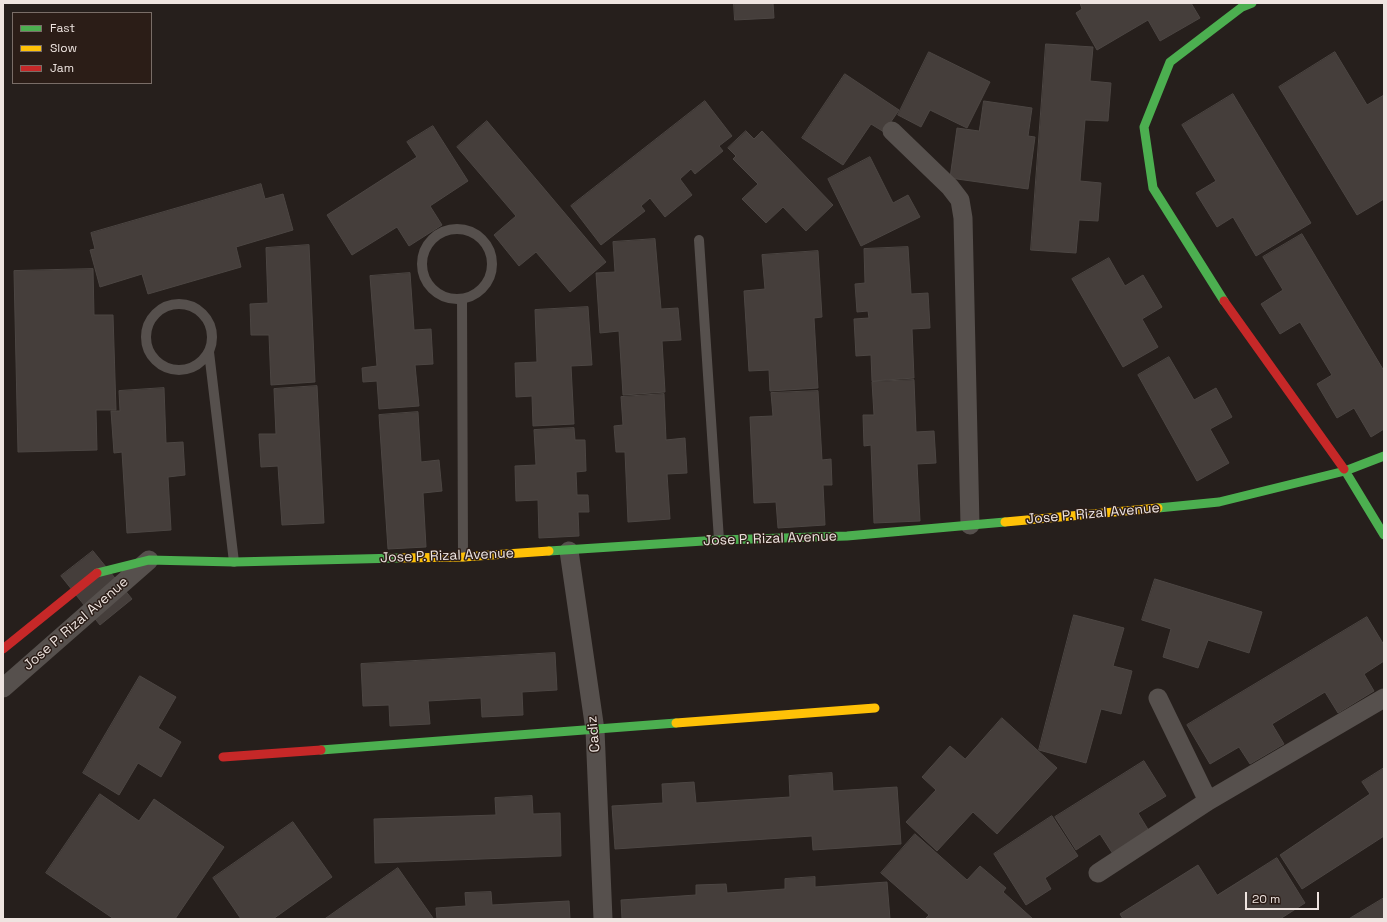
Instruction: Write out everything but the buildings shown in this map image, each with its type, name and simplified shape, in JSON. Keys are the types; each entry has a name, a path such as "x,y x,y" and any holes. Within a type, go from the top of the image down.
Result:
{"street":[{"path":"1252,3 1242,7 1170,62 1144,127 1153,188 1223,300 1345,471 1384,535"},
{"path":"892,131 950,187 960,200 963,218 970,525"},
{"name":"Jose P. Rizal Avenue","path":"3,649 94,574 149,560 234,562 463,557 719,540 847,536 1218,502 1345,471 1384,456"},
{"name":"Cadiz","path":"569,550 595,730 603,919"},
{"name":"Jose P. Rizal Avenue","path":"3,688 149,560"},
{"path":"1158,698 1208,801"},
{"path":"1098,873 1208,801 1384,698"},
{"path":"223,757 875,708"}],"lane":[{"path":"462,229 474,233 483,240 490,251 492,262 490,275 483,288 474,295 462,299 450,299 434,291 426,281 422,264 424,252 430,242 439,234 450,230 462,229"},
{"path":"699,240 719,540"},
{"path":"462,299 463,557"},
{"path":"209,352 202,361 183,370 172,370 161,365 152,357 147,346 146,335 153,317 161,310 172,305 186,305 197,309 211,328 212,339 209,352 234,562"}],"traffic: fast":[{"path":"1224,301 1153,188 1144,127 1170,62 1242,7 1252,3"},
{"path":"1158,508 1219,502 1345,471 1384,456"},
{"path":"1344,469 1384,535"},
{"path":"549,551 719,540 847,536 1005,522"},
{"path":"97,573 149,560 234,562 400,558"},
{"path":"321,750 676,723"}],"traffic: slow":[{"path":"1005,522 1158,508"},
{"path":"400,558 463,557 549,551"},
{"path":"676,723 875,708"}],"traffic: jam":[{"path":"1224,301 1344,469"},
{"path":"3,649 97,573"},
{"path":"223,757 321,750"}]}
